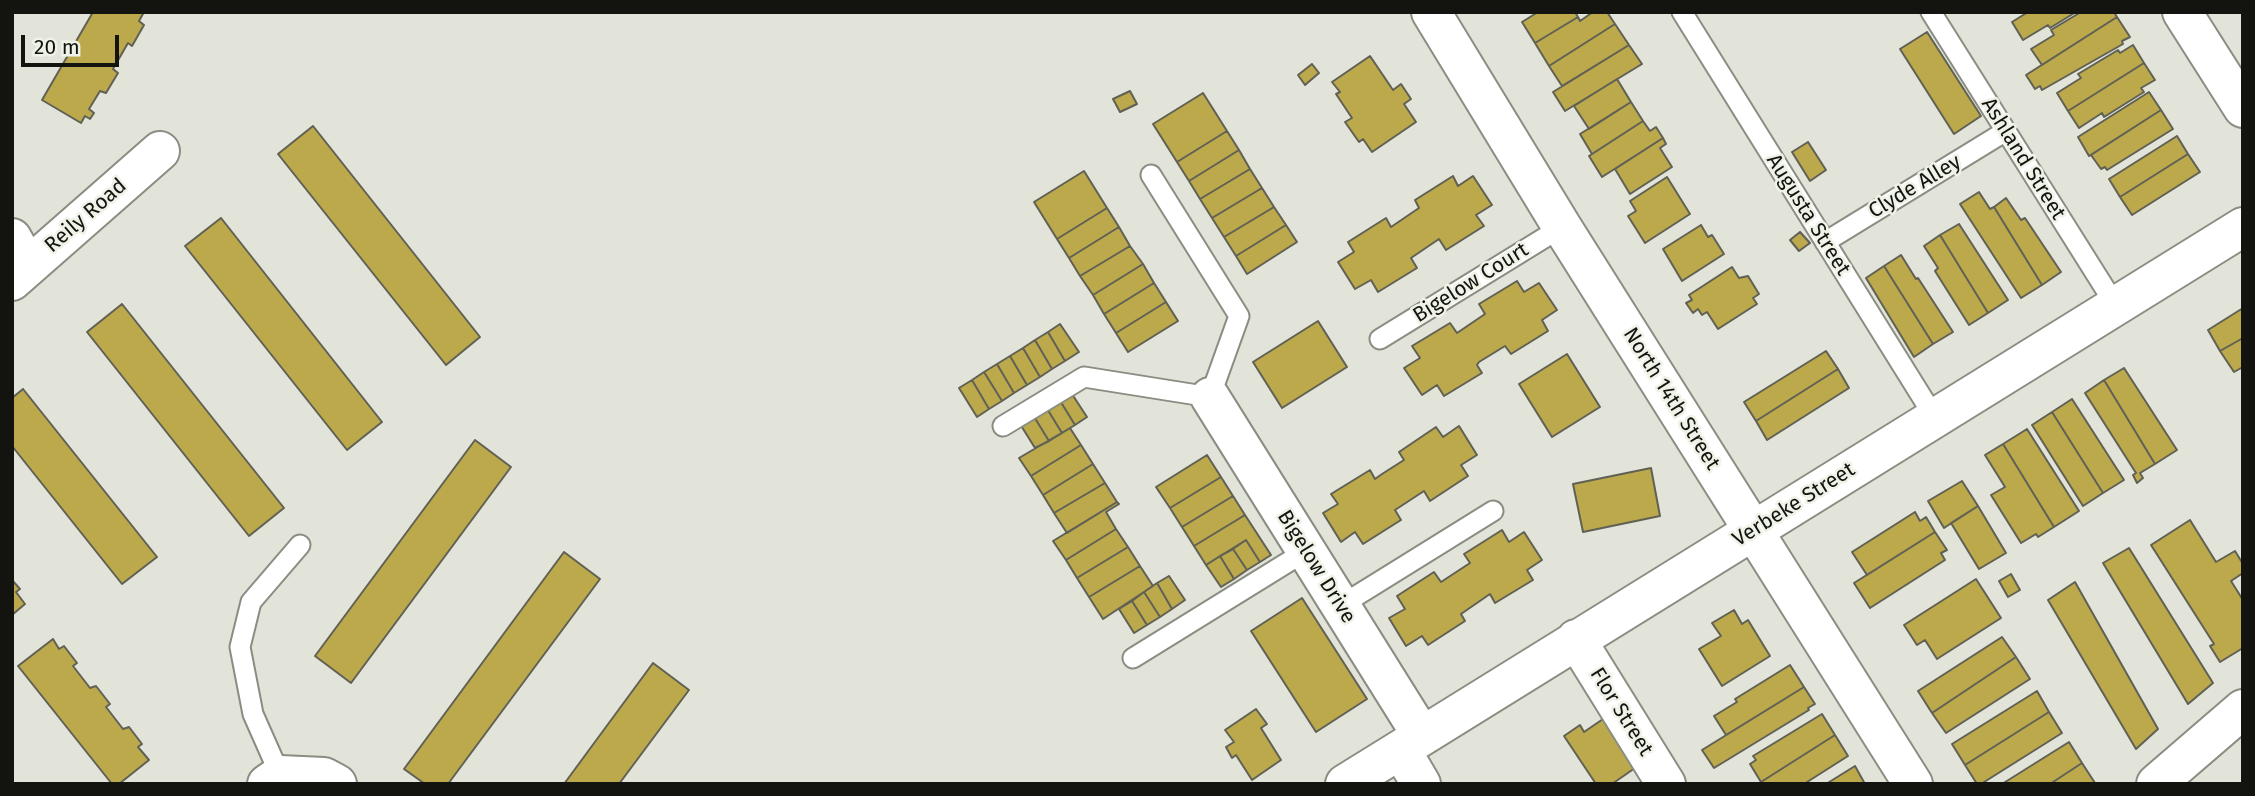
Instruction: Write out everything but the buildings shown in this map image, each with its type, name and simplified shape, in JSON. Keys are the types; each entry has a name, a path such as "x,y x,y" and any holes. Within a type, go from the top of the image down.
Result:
{"street":[{"name":"North 14th Street","path":"1431,12 1562,227 1913,784"},
{"path":"2182,12 2243,108"},
{"name":"Reily Road","path":"17,262 160,151"},
{"name":"Verbeke Street","path":"1345,784 2243,227"},
{"name":"Bigelow Drive","path":"1210,397 1340,606 1412,743 1421,784"},
{"name":"Flor Street","path":"1576,639 1666,784"},
{"path":"2156,784 2243,709"},
{"path":"274,780 331,780"}],"lane":[{"name":"Augusta Street","path":"1682,12 1935,418"},
{"name":"Ashland Street","path":"1931,12 2116,306"},
{"name":"Clyde Alley","path":"1825,242 2006,131"},
{"path":"1003,426 1084,377 1210,397 1239,316 1151,175"},
{"name":"Bigelow Court","path":"1380,339 1562,227"},
{"path":"1340,606 1493,511"},
{"path":"274,780 253,714 240,647 251,602 300,545"},
{"path":"1133,658 1306,551"}]}
